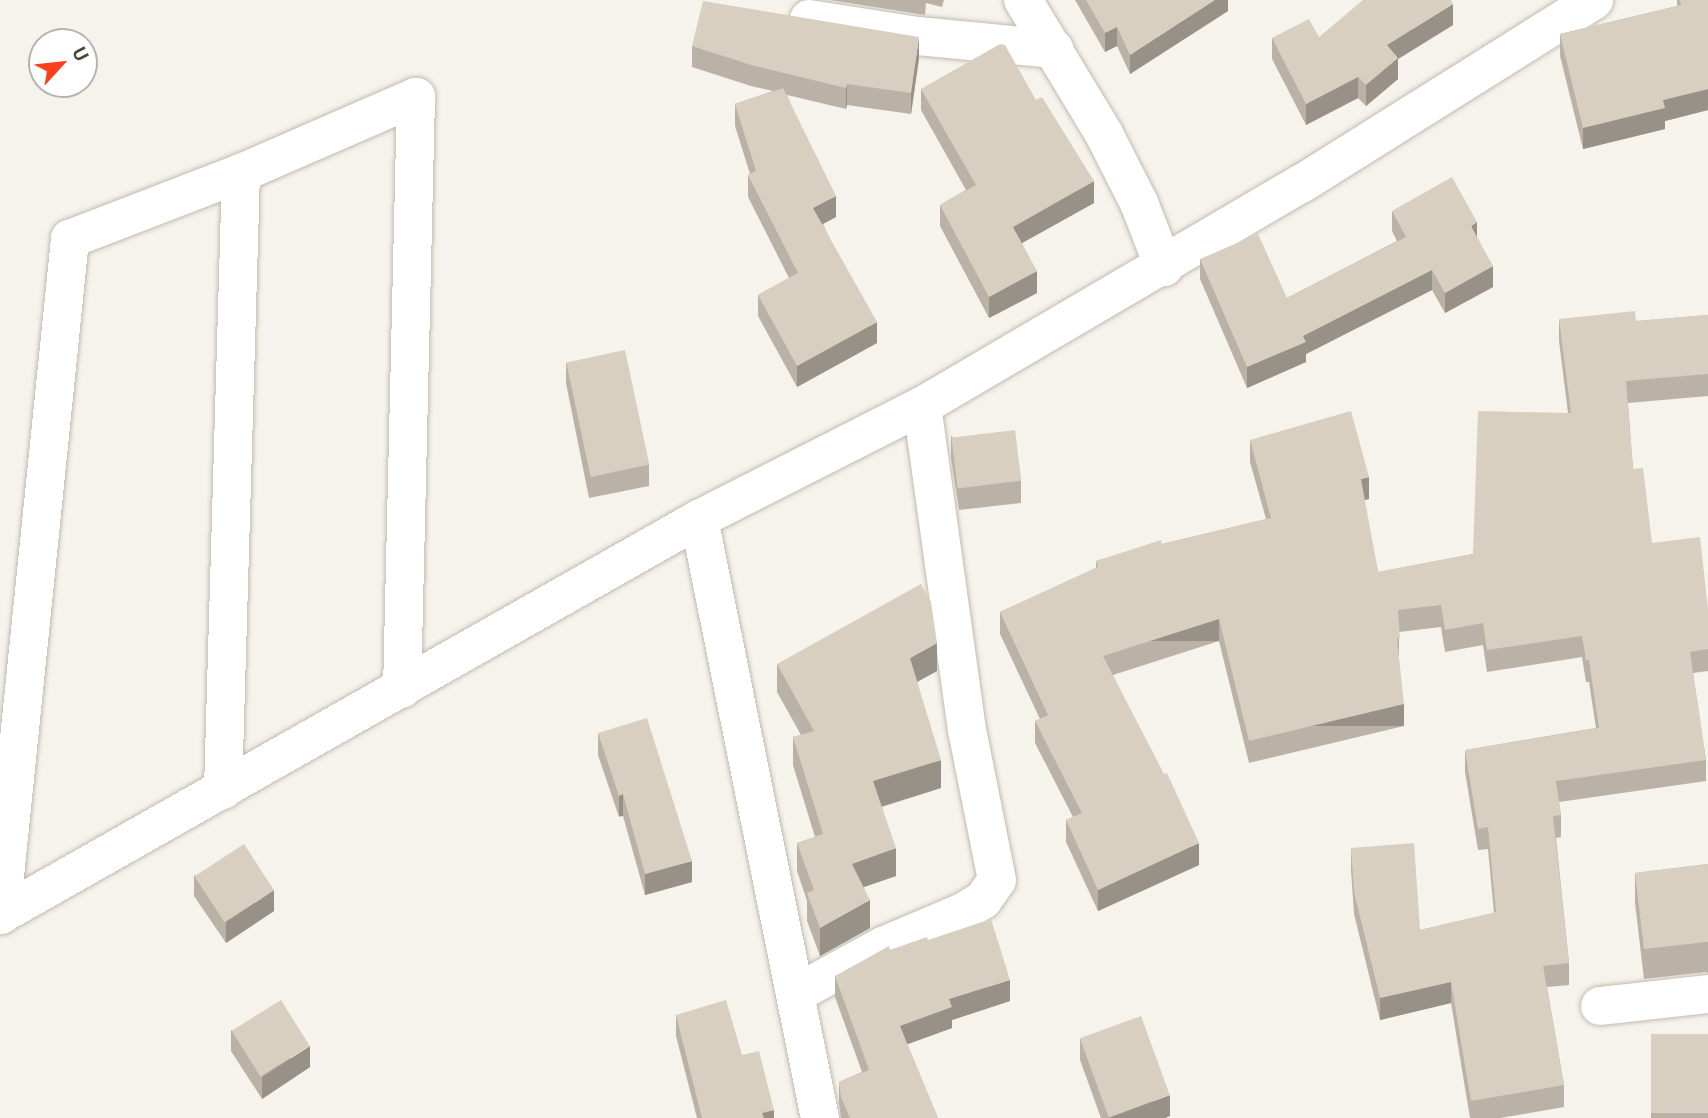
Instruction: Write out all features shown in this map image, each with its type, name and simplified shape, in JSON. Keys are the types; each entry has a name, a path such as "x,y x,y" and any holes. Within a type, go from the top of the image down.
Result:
{"street":[{"path":"1023,0 1104,134 1139,203 1164,267"},
{"path":"0,915 699,519 922,406 1164,267 1594,0"},
{"path":"780,14 918,36 1054,49"},
{"path":"0,915 70,239 241,173 416,97 402,689"},
{"path":"223,790 241,173"},
{"path":"797,993 883,946 963,912 983,900 997,880 967,730 922,406"},
{"path":"699,519 797,993 820,1118"},
{"path":"1600,1006 1708,994"}],"building":[{"path":"1086,0 1215,0 1130,55 1117,27 1105,33"},
{"path":"1363,0 1451,0 1453,4 1387,45 1398,58 1366,85 1358,77 1306,104 1272,38 1309,19 1319,37"},
{"path":"1680,0 1708,0 1708,89 1663,100 1665,108 1583,128 1560,34 1681,5"},
{"path":"703,1 919,37 911,93 847,84 846,88 751,65 692,46"},
{"path":"1000,44 1005,45 1036,100 1042,97 1094,181 1013,227 1037,271 989,297 940,205 976,185 921,89"},
{"path":"783,88 836,196 813,208 877,322 797,366 758,295 798,273 748,175 756,171 735,104"},
{"path":"1452,177 1477,222 1471,226 1493,266 1445,293 1432,270 1303,336 1306,342 1247,367 1200,259 1258,234 1287,298 1406,237 1392,211"},
{"path":"1635,311 1636,321 1708,315 1708,374 1626,381 1633,469 1643,468 1652,543 1700,537 1708,609 1708,649 1690,652 1706,760 1556,781 1561,815 1553,816 1569,963 1543,966 1564,1085 1471,1101 1451,982 1380,998 1354,892 1351,848 1414,843 1420,930 1496,912 1488,827 1478,829 1465,750 1599,728 1589,660 1586,660 1582,636 1487,650 1483,623 1445,630 1441,605 1398,610 1400,638 1397,639 1404,704 1249,741 1219,619 1103,656 1164,774 1167,773 1199,843 1098,890 1066,820 1082,813 1035,721 1048,715 1000,612 1098,567 1096,561 1161,540 1162,544 1271,518 1250,440 1351,411 1369,477 1361,479 1378,572 1473,554 1478,411 1571,413 1559,319"},
{"path":"625,350 649,464 591,477 566,362"},
{"path":"1015,430 1021,481 958,488 951,438"},
{"path":"921,584 931,602 937,643 910,658 941,760 873,781 896,848 852,864 870,900 820,928 807,893 814,890 797,843 823,834 793,737 814,731 777,664"},
{"path":"647,718 692,861 645,874 623,794 619,796 598,733"},
{"path":"244,844 274,890 224,922 195,876"},
{"path":"1708,864 1708,942 1644,949 1635,873"},
{"path":"991,919 1010,980 949,999 952,1007 900,1026 938,1118 850,1118 841,1097 839,1082 869,1070 835,976 889,946 890,950 927,937 928,940"},
{"path":"281,1000 310,1046 260,1077 232,1031"},
{"path":"726,1000 742,1055 759,1051 774,1110 762,1113 764,1118 702,1118 676,1015"},
{"path":"1141,1016 1170,1095 1109,1117 1080,1038"},
{"path":"1651,1034 1708,1034 1708,1113 1651,1113"}]}
